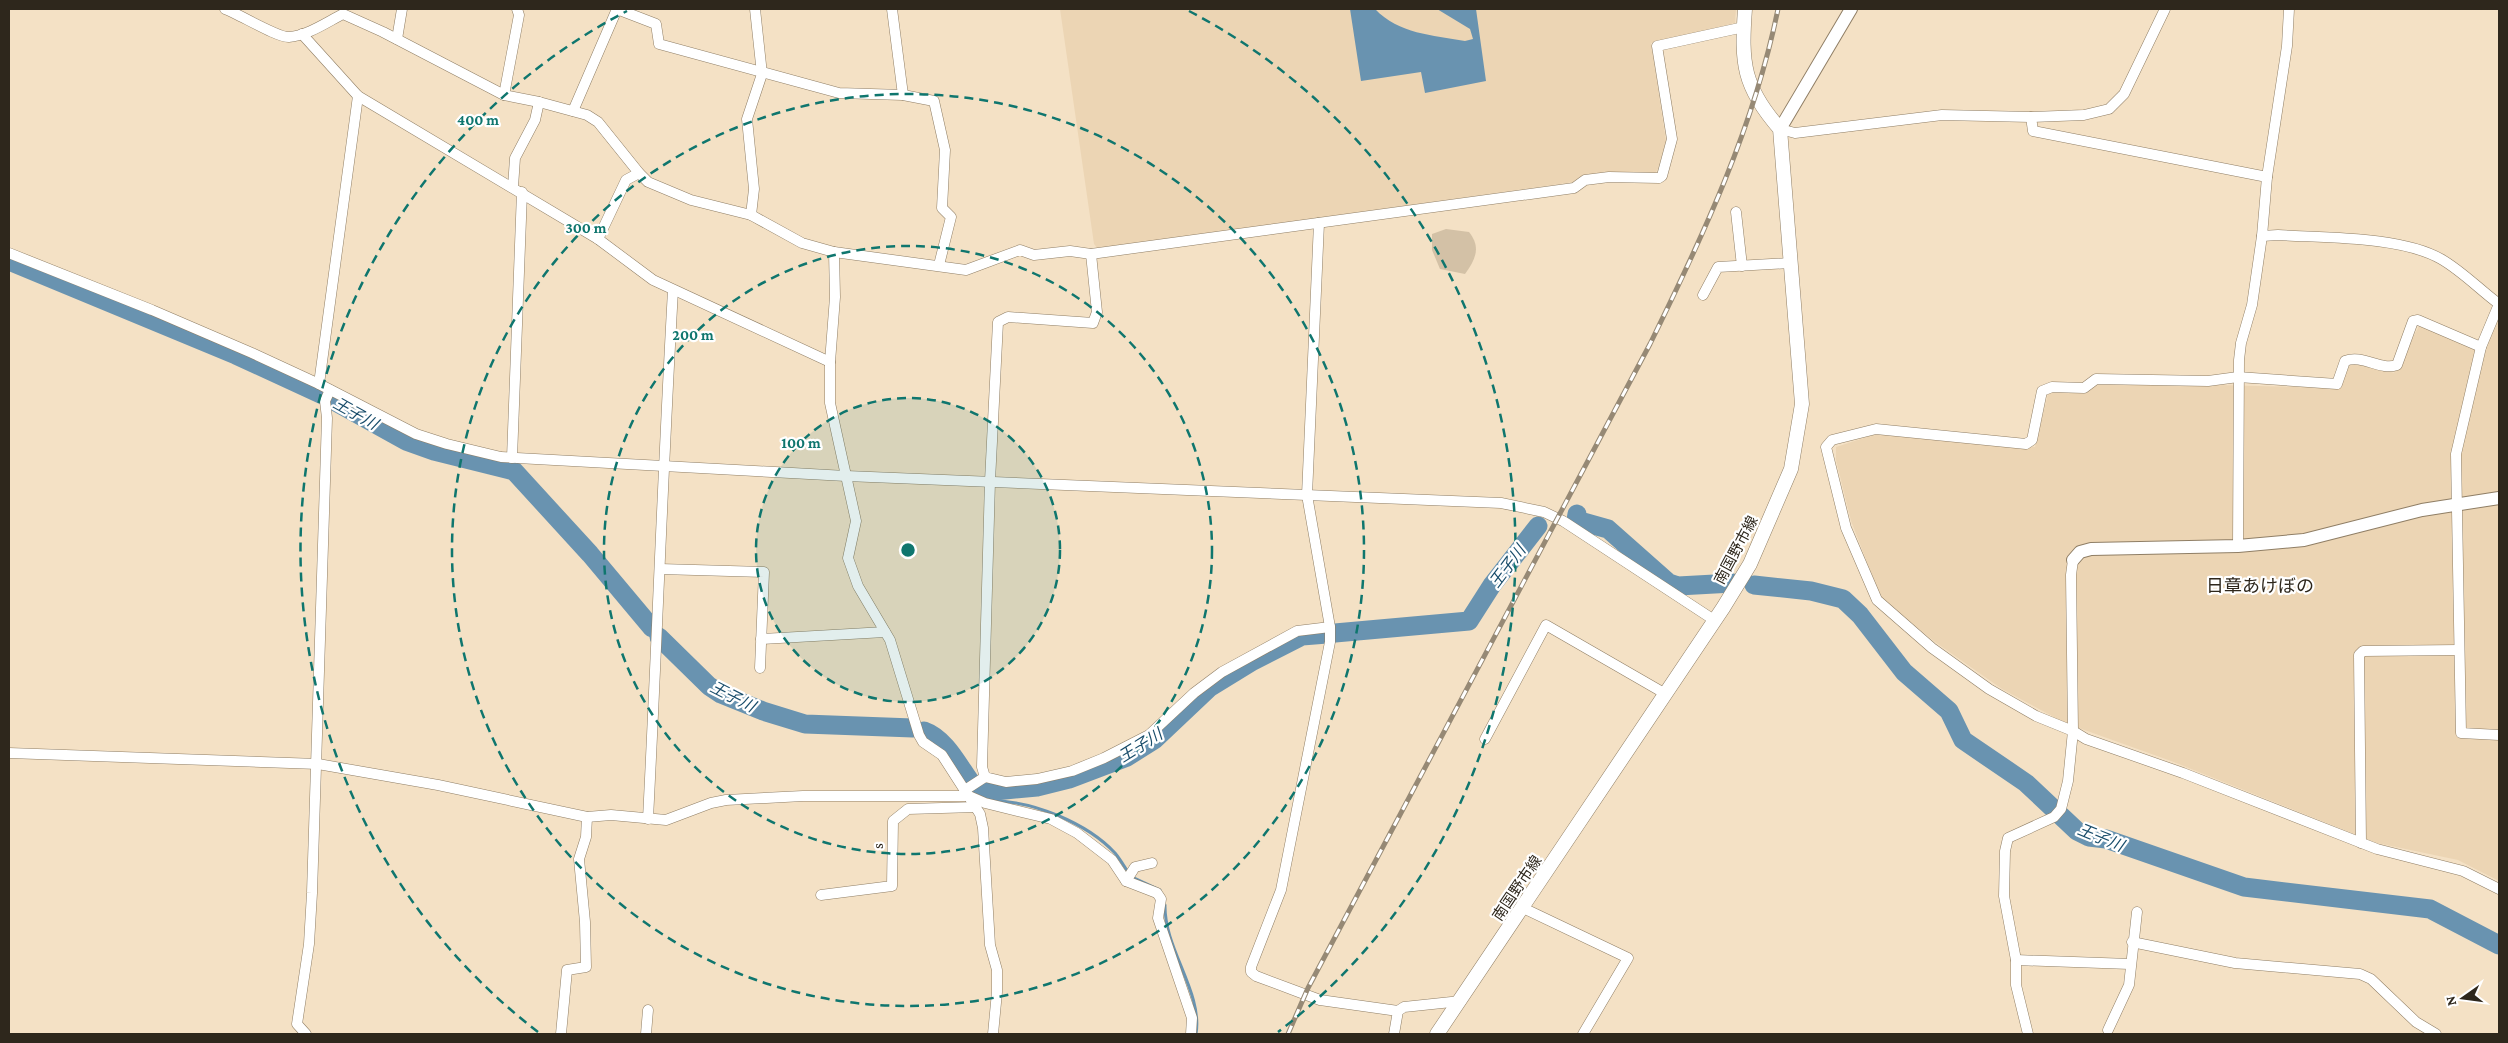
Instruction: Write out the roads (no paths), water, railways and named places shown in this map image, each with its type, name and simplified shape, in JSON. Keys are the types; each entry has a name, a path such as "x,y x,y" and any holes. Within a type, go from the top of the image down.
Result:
{"main road":[{"path":"1745,9 1742,51 1752,89 1765,112 1780,129"},
{"name":"南国野市線","path":"1437,1034 1523,908 1750,564 1791,469 1797,446 1802,404 1780,129"}],"street":[{"path":"224,9 244,16 280,36 289,37 302,34 343,14 397,39 504,95 573,111 598,122 648,182 691,200 752,215 797,240 834,252 966,270 1020,250 1034,255 1070,251 1091,254 1574,188 1585,180 1609,177 1660,178 1672,139 1656,46 1744,27"},
{"path":"397,39 402,9"},
{"path":"504,95 519,15 517,9"},
{"path":"573,111 617,9 656,24 659,44 762,74 840,93 903,95 934,101 945,150 942,208 951,217 939,265"},
{"path":"752,215 754,194 747,119 762,74 755,9"},
{"path":"892,9 903,95"},
{"path":"1851,9 1780,129 1795,133 1942,115 2031,117 2084,115 2109,109 2124,94 2165,9"},
{"path":"2238,546 2238,377 2241,344 2252,305 2262,236 2268,177 2287,46 2289,9"},
{"path":"302,34 358,96 518,189 598,239 653,280 830,362"},
{"path":"319,384 358,96"},
{"path":"512,458 518,189 515,158 535,120 539,102"},
{"path":"2031,117 2033,131 2268,177"},
{"path":"598,239 626,180 639,173"},
{"path":"1736,212 1742,266"},
{"path":"1319,223 1307,495 1330,626 1330,642 1281,890 1251,967 1251,972 1320,1000 1398,1011 1404,1007 1461,1000"},
{"path":"2262,236 2278,235 2384,243 2424,251 2442,260 2499,304 2481,347 2456,454 2461,733 2499,735"},
{"path":"834,252 835,297 830,362 830,403 856,520 849,548 849,563 858,586 894,651 919,735 923,742 942,755 976,807 983,828 990,946 996,970 997,992 993,1034"},
{"path":"9,253 152,310 319,384 328,395 422,436 447,444 512,458 846,476 1502,503 1544,512 1574,528 1714,620"},
{"path":"985,777 982,767 990,481 998,322 1008,317 1093,323 1097,312 1091,254"},
{"path":"1703,295 1718,267 1790,263"},
{"path":"648,819 663,465 673,290"},
{"path":"2481,347 2418,320 2413,321 2397,365 2391,367 2351,358 2345,361 2337,384 2238,377 2208,381 2096,379 2084,388 2052,387 2042,391 2032,440 2026,444 1876,429 1832,440 1826,447 1846,528 1877,600 1932,648 1989,689 2036,716 2073,731 2086,739 2182,773 2361,843 2463,871 2499,889"},
{"path":"306,1034 297,1024 309,944 318,764 328,395"},
{"path":"2028,1034 2016,986 2016,960 2004,896 2006,844 2008,838 2054,817 2061,808 2068,781 2073,731 2071,575 2073,560 2080,552 2091,549 2238,546 2304,540 2422,510 2499,498"},
{"path":"660,568 764,572 760,668"},
{"path":"1485,739 1546,625 1664,693"},
{"path":"985,777 1006,782 1030,780 1072,770 1104,758 1149,735 1194,692 1222,672 1297,631 1330,626"},
{"path":"761,639 885,632"},
{"path":"2361,843 2359,655 2363,651 2459,650"},
{"path":"9,753 318,764 438,786 587,817 611,814 666,820 711,803 726,800 803,796 967,793 985,803 1051,819 1077,833 1112,860 1126,881 1157,893 1161,899 1158,918 1192,1018 1191,1034"},
{"path":"967,793 985,777"},
{"name":"s","path":"821,895 892,886 893,821 908,810 976,807"},
{"path":"560,1034 566,970 586,967 586,922 579,859 586,837 587,817"},
{"path":"1126,881 1135,868 1152,863"},
{"path":"1523,908 1628,958 1583,1034"},
{"path":"2108,1030 2128,991 2132,942 2137,912"},
{"path":"2132,942 2235,963 2360,974 2371,979 2416,1022 2436,1034"},
{"path":"2016,960 2130,964"},
{"path":"646,1034 648,1010"},
{"path":"1394,1034 1398,1011"}],"water":[{"path":"1350,9 1375,9 1384,17 1405,29 1465,41 1473,39 1470,29 1437,9 1476,9 1486,81 1425,93 1421,72 1361,81"}],"waterway":[{"name":"王子川","path":"9,261 236,355 323,395 406,441 434,451 514,471 590,554 652,628"},
{"name":"王子川","path":"1577,514 1576,520 1608,529 1669,583 1678,586 1733,583"},
{"name":"王子川","path":"1335,633 1469,621 1492,585 1538,526"},
{"name":"王子川","path":"1754,585 1811,591 1843,599 1860,615 1904,672 1949,711 1963,740 2026,783 2077,831 2089,837 2106,839 2244,887 2430,909 2499,945"},
{"name":"王子川","path":"924,731 940,741 975,788 995,791 1037,787 1069,779 1127,757 1154,740 1209,688 1253,661 1302,636 1327,634"},
{"name":"王子川","path":"659,637 709,686 721,694 763,711 805,724 913,728"},
{"path":"975,788 985,798"},
{"path":"993,801 1025,805 1075,823 1090,832 1115,853 1128,872"},
{"path":"1132,877 1160,890"},
{"path":"1165,905 1170,938 1194,1002 1197,1018 1196,1034"}],"railway":[{"path":"1288,1034 1308,988 1670,303 1707,222 1741,138 1768,53 1778,9"}],"district":[{"name":"日章あけぼの","path":"2260,586"}]}
